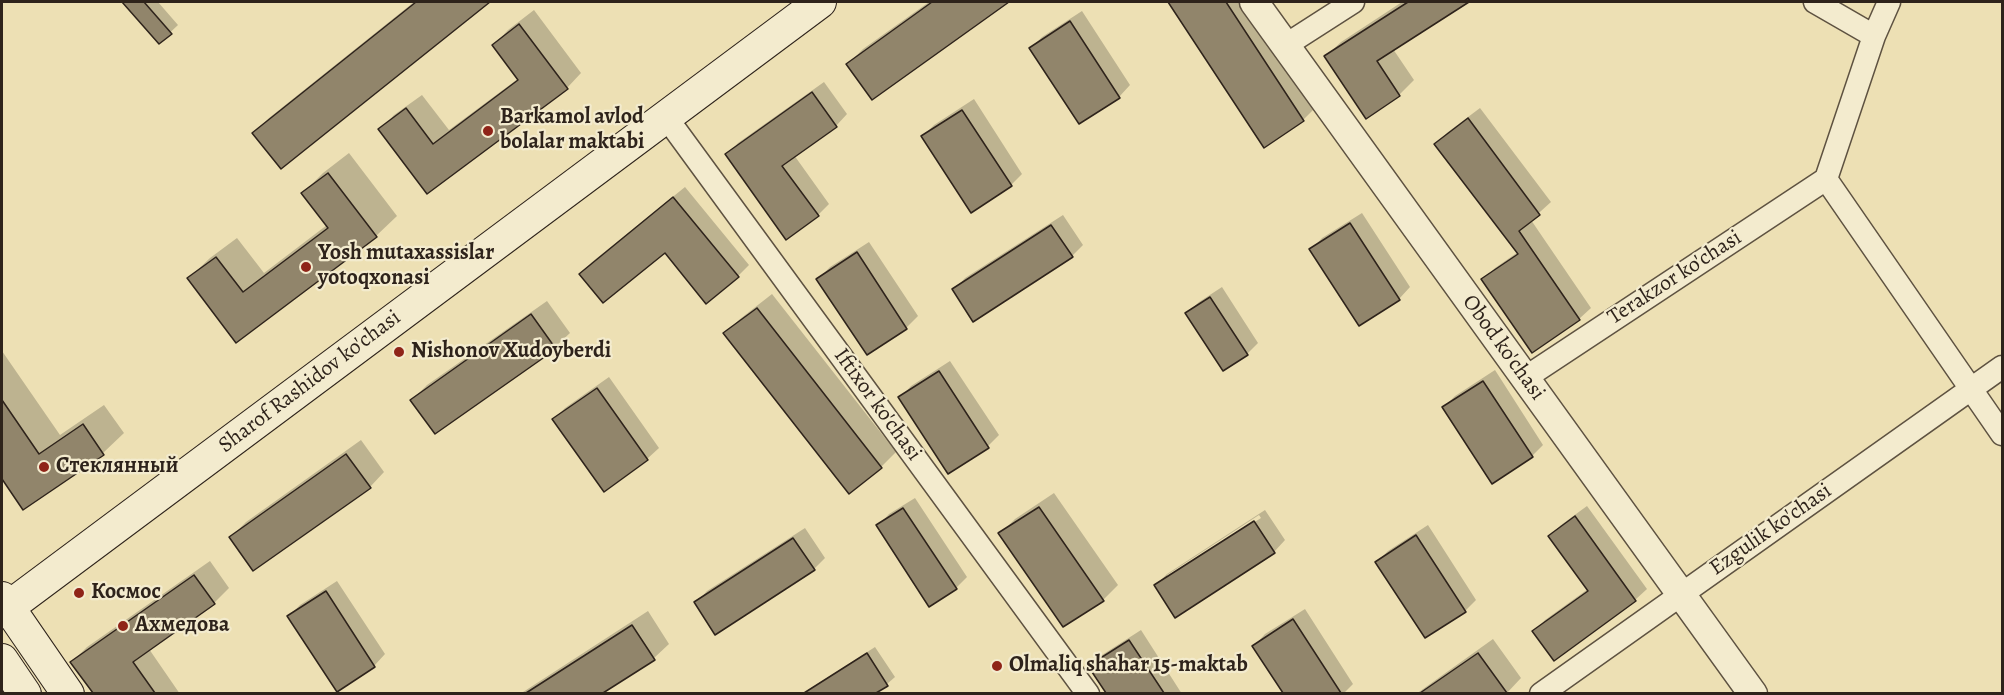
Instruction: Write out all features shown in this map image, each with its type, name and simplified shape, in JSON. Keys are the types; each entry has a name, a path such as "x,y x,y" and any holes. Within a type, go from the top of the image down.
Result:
{"main road":[{"name":"Sharof Rashidov ko'chasi","path":"4,605 820,2"},
{"path":"4,605 68,693"},
{"path":"2,660 25,693"}],"street":[{"name":"Obod ko'chasi","path":"1254,2 1753,693"},
{"path":"1286,45 1353,2"},
{"path":"1815,2 1874,36"},
{"path":"1889,2 1874,36 1826,179 2002,434"},
{"name":"Iftixor ko'chasi","path":"666,117 1088,693"},
{"name":"Terakzor ko'chasi","path":"1525,378 1826,179"},
{"name":"Ezgulik ko'chasi","path":"1541,693 2002,367"}],"building":[{"path":"122,2 144,2 172,34 159,44"},
{"path":"416,2 490,2 281,169 252,133"},
{"path":"932,2 1009,2 872,100 846,64"},
{"path":"1168,2 1226,2 1304,121 1264,148"},
{"path":"1408,2 1469,2 1377,61 1400,96 1366,119 1324,56"},
{"path":"1070,21 1120,98 1079,124 1029,48"},
{"path":"519,24 568,89 427,194 378,129 406,108 433,144 518,80 492,45"},
{"path":"812,92 837,127 782,166 819,216 786,240 725,154"},
{"path":"962,110 1012,186 971,213 921,136"},
{"path":"1468,118 1540,215 1519,231 1580,320 1532,353 1481,279 1518,254 1434,144"},
{"name":"Yosh mutaxassislar yotoqxonasi","path":"328,173 377,237 236,343 187,278 216,257 243,292 328,228 301,193"},
{"path":"673,197 739,277 706,304 665,253 603,303 579,274"},
{"path":"1350,223 1400,300 1359,326 1309,249"},
{"path":"1051,225 1073,257 973,322 952,289"},
{"path":"857,252 907,329 867,355 816,279"},
{"path":"1210,297 1248,355 1223,371 1185,313"},
{"path":"757,308 882,468 849,494 723,333"},
{"path":"531,314 556,349 435,434 410,400"},
{"path":"939,371 989,448 948,474 898,397"},
{"path":"1483,381 1533,457 1492,484 1442,407"},
{"path":"597,388 648,460 604,492 552,419"},
{"name":"Стеклянный","path":"2,400 39,454 83,424 104,455 23,510 2,479"},
{"path":"346,454 371,488 253,571 229,537"},
{"path":"1039,507 1104,601 1063,627 998,533"},
{"path":"903,508 957,589 929,607 876,525"},
{"path":"1575,516 1636,601 1554,661 1532,631 1588,591 1548,536"},
{"path":"1254,521 1275,553 1175,618 1154,585"},
{"path":"1416,535 1466,612 1425,638 1375,562"},
{"path":"793,538 815,570 715,635 694,602"},
{"path":"194,575 215,604 133,662 155,693 93,693 70,662"},
{"path":"326,591 375,667 337,692 287,616"},
{"path":"1293,619 1341,693 1283,693 1252,646"},
{"path":"632,625 655,660 603,693 526,693"},
{"path":"1129,640 1164,693 1106,693 1088,666"},
{"path":"867,653 888,686 876,693 804,693"},
{"path":"1478,653 1507,693 1420,693"}],"place":[{"name":"Barkamol avlod bolalar maktabi","path":"488,131"},
{"name":"Yosh mutaxassislar yotoqxonasi","path":"306,267"},
{"name":"Nishonov Xudoyberdi","path":"399,352"},
{"name":"Стеклянный","path":"44,467"},
{"name":"Космос","path":"79,593"},
{"name":"Ахмедова","path":"123,626"},
{"name":"Olmaliq shahar 15-maktab","path":"997,666"}]}
